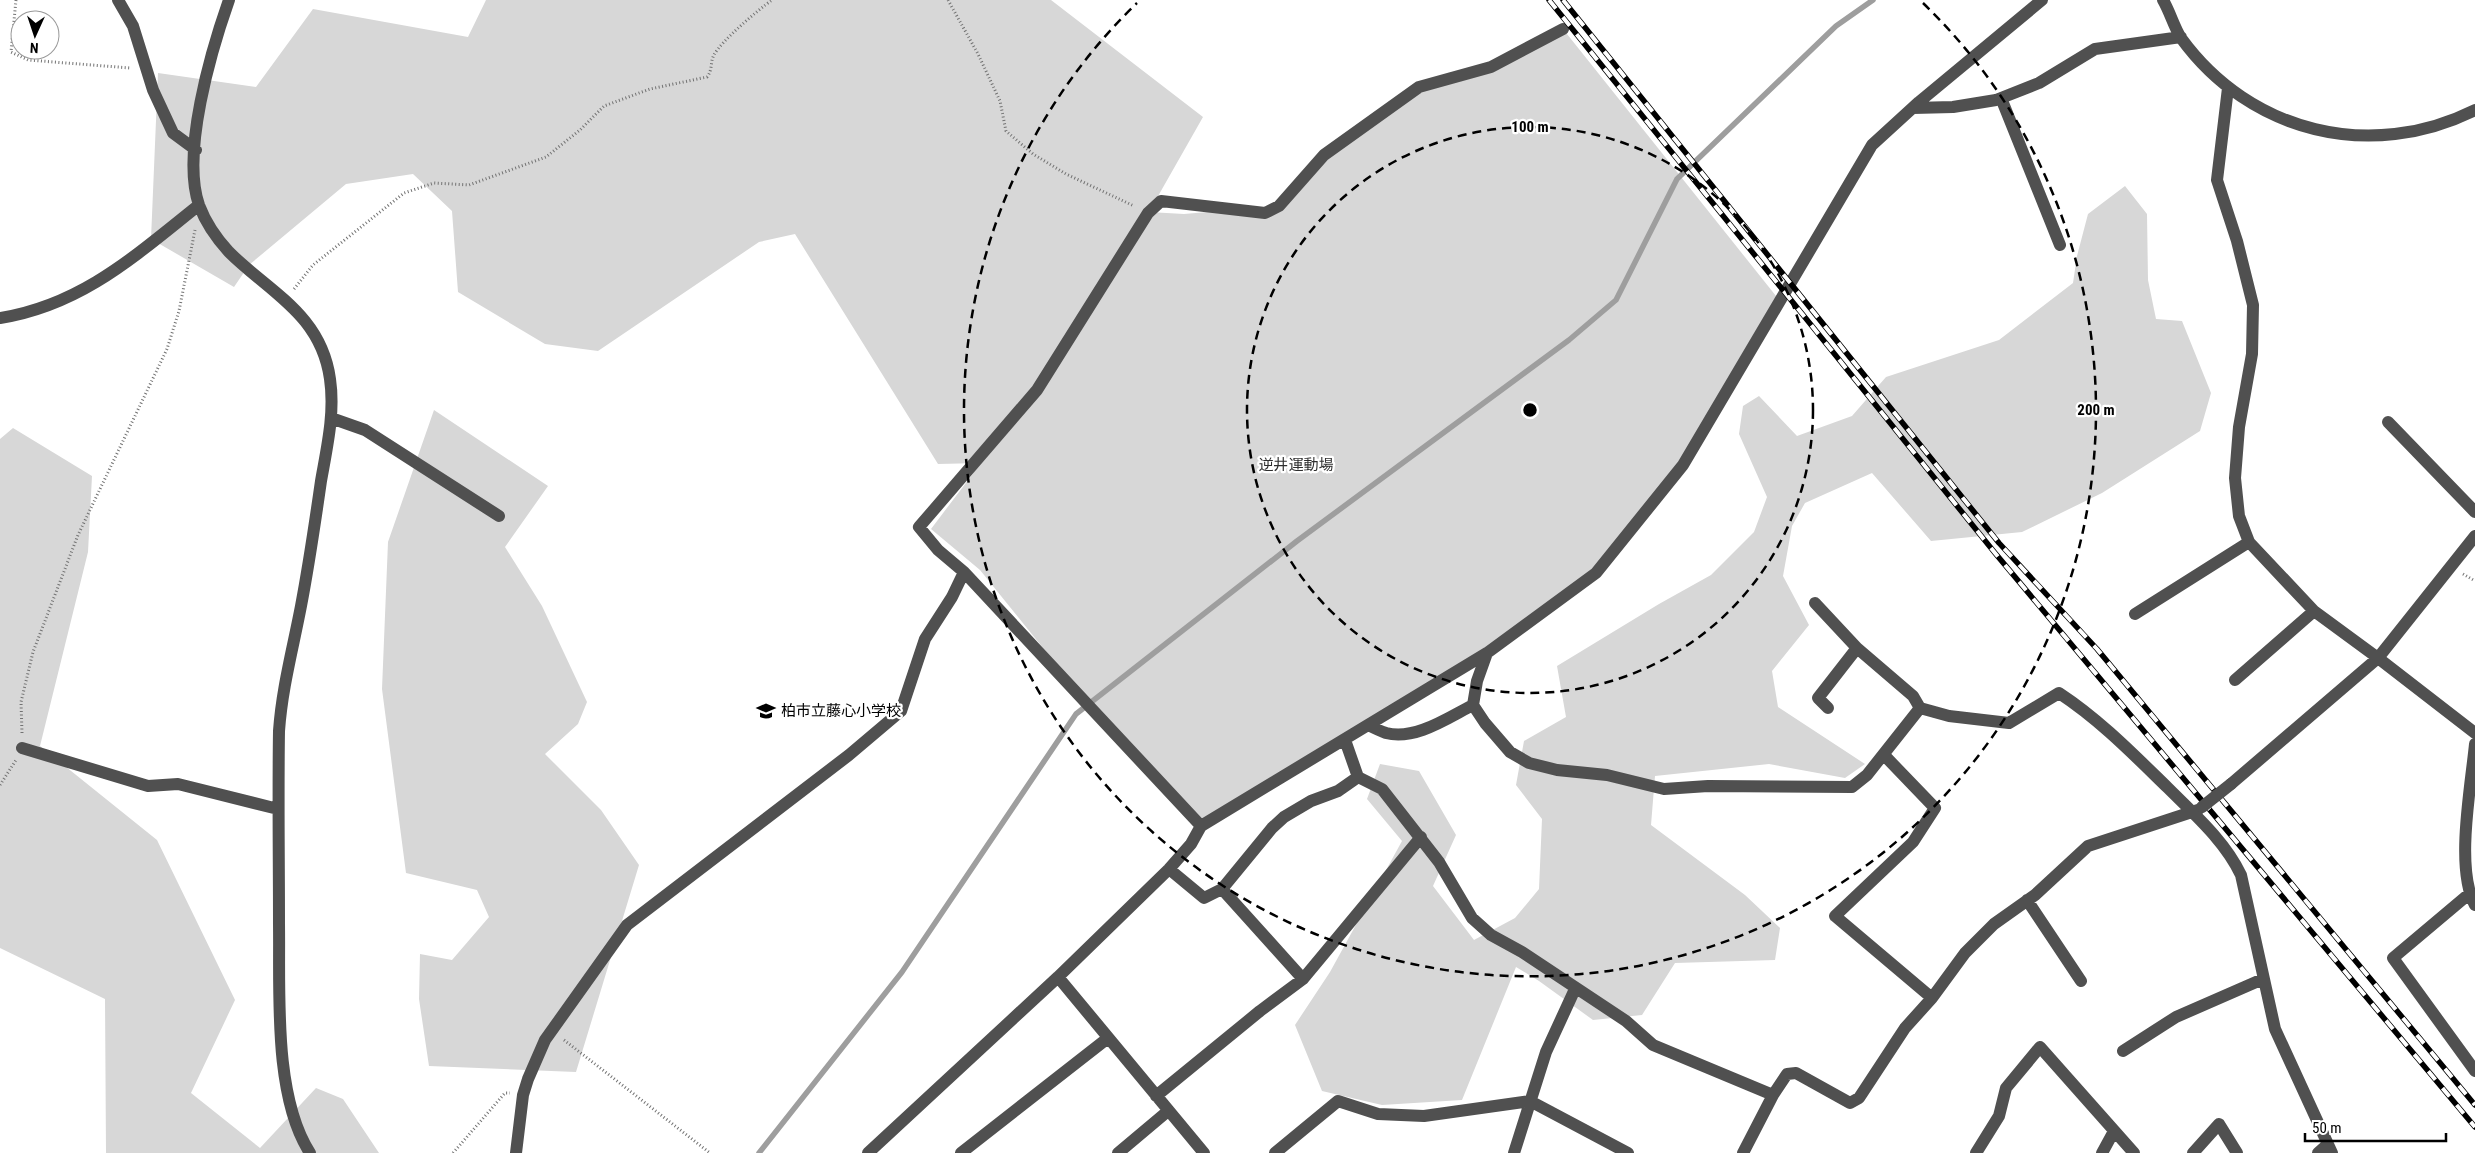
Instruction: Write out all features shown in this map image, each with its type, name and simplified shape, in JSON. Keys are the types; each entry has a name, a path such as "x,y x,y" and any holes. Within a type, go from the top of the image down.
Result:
{"street":[{"path":"118,0 133,26 153,90 173,133 196,150"},
{"path":"229,0 199,112 194,174 199,205 211,228 229,251 286,298 296,310 321,348 330,378 331,418 301,606 281,703 278,809 282,1051 290,1106 296,1125 310,1153"},
{"path":"868,1153 1058,977 1169,869 1190,844 1201,826 1487,653 1596,573 1683,465 1872,145 1913,108 2042,0"},
{"path":"2163,0 2181,37 2228,88 2262,110 2295,124 2334,134 2392,136 2422,130 2456,119 2475,110"},
{"path":"1201,826 964,572 938,550 919,528 1037,390 1148,213 1161,201 1265,213 1280,206 1324,155 1419,87 1491,66 1564,29"},
{"path":"1913,108 1953,107 2001,98 2039,83 2095,49 2181,37"},
{"path":"2228,88 2217,180 2253,305 2252,354 2239,427 2235,478 2239,516 2249,542 2314,611 2378,658 2475,734"},
{"path":"2001,98 2060,245"},
{"path":"0,318 24,314 52,305 89,287 117,270 199,205"},
{"path":"331,418 365,430 499,516"},
{"path":"2388,422 2475,512"},
{"path":"1743,1153 1773,1095 1787,1074 1796,1073 1850,1103 1859,1098 1905,1028 1932,998 1965,953 1994,924 2027,900 2088,846 2198,810 2231,784 2378,658 2475,536"},
{"path":"2134,614 2249,542"},
{"path":"516,1153 523,1095 545,1040 553,1032 627,926 849,755 901,711 925,639 952,597 964,572"},
{"path":"1815,603 1857,648 1913,696 1920,708 1949,716 2009,723 2059,693 2105,726 2198,810 2232,856 2241,875 2275,1029 2326,1150"},
{"path":"2234,680 2314,611"},
{"path":"1828,708 1818,698 1857,648"},
{"path":"1487,653 1476,680 1473,704 1485,723 1510,752 1529,762 1557,770 1607,775 1664,789 1708,786 1852,787 1867,776 1920,708"},
{"path":"1368,726 1387,734 1407,734 1438,723 1473,704"},
{"path":"1345,740 1358,777 1382,789 1439,862 1472,918 1491,935 1522,952 1575,989 1626,1021 1653,1045 1773,1095"},
{"path":"2475,744 2465,850 2472,899 2393,958 2475,1071"},
{"path":"22,748 148,786 178,784 278,809"},
{"path":"1884,755 1935,808 1913,842 1835,916 1932,998"},
{"path":"1169,869 1204,898 1222,889 1272,828 1284,817 1311,801 1338,790 1358,777"},
{"path":"1156,1096 1260,1010 1303,979 1421,837"},
{"path":"1222,889 1303,979"},
{"path":"2027,900 2081,981"},
{"path":"1058,977 1204,1153"},
{"path":"2123,1051 2176,1017 2263,978"},
{"path":"1514,1153 1546,1052 1575,989"},
{"path":"961,1153 1108,1038"},
{"path":"1976,1153 1999,1116 2006,1088 2040,1047 2134,1153"},
{"path":"1275,1153 1338,1101 1378,1114 1424,1116 1530,1101 1628,1153"},
{"path":"1118,1153 1168,1111"},
{"path":"2193,1153 2219,1124 2237,1153"},
{"path":"2102,1153 2114,1131"}],"path":[{"path":"16,0 11,52 28,60 146,69"},
{"path":"286,298 313,265 404,193 434,183 469,185 546,158 580,130 604,106 650,89 708,77 712,70 714,55 751,16 772,0"},
{"path":"948,0 978,54 1000,101 1006,131 1033,154 1066,174 1148,213"},
{"path":"0,785 22,748 21,702 33,652 78,535 167,350 186,279 199,205"},
{"path":"553,1032 710,1153"},
{"path":"453,1153 505,1093 523,1095"}],"green space":[{"name":"逆井運動場","path":"486,0 1051,0 1203,117 1149,212 1184,214 1279,206 1324,155 1419,87 1491,67 1563,29 1780,301 1683,465 1596,573 1508,638 1201,826 1102,721 980,570 931,529 981,463 938,464 795,234 759,242 598,351 545,344 458,292 452,211 413,174 346,184 249,265 234,287 151,239 158,73 256,87 313,9 468,37"},
{"path":"2125,186 2147,214 2148,280 2156,319 2182,321 2211,393 2200,431 2102,493 2022,532 1931,541 1872,473 1805,503 1792,526 1783,576 1809,625 1772,671 1778,707 1865,764 1845,778 1769,764 1655,776 1651,825 1745,895 1780,928 1775,960 1675,963 1642,1015 1593,1020 1539,981 1516,967 1462,1100 1382,1105 1322,1091 1295,1025 1330,972 1402,841 1367,799 1380,764 1419,771 1456,835 1433,886 1474,940 1515,918 1539,889 1542,819 1516,785 1524,741 1566,717 1557,666 1711,575 1754,532 1767,497 1739,434 1743,406 1759,396 1797,436 1852,416 1886,377 1999,340 2073,283 2077,256 2088,214"},
{"path":"434,410 548,486 505,547 542,606 587,702 578,724 545,754 601,810 639,865 576,1072 429,1066 419,999 420,954 452,960 489,917 477,890 406,873 382,689 388,542"},
{"path":"13,428 92,476 88,552 40,746 157,840 235,1000 191,1093 260,1148 316,1088 343,1099 379,1153 106,1153 105,999 0,948 0,439"}],"waterway":[{"path":"759,1153 902,972 1076,714 1297,541 1569,340 1616,300 1677,179 1836,26 1873,0"}],"railway":[{"path":"1549,0 1995,553 2475,1127"},
{"path":"1563,0 1999,543 2097,649 2475,1105"}],"place":[{"name":"柏市立藤心小学校","path":"766,711"}]}
